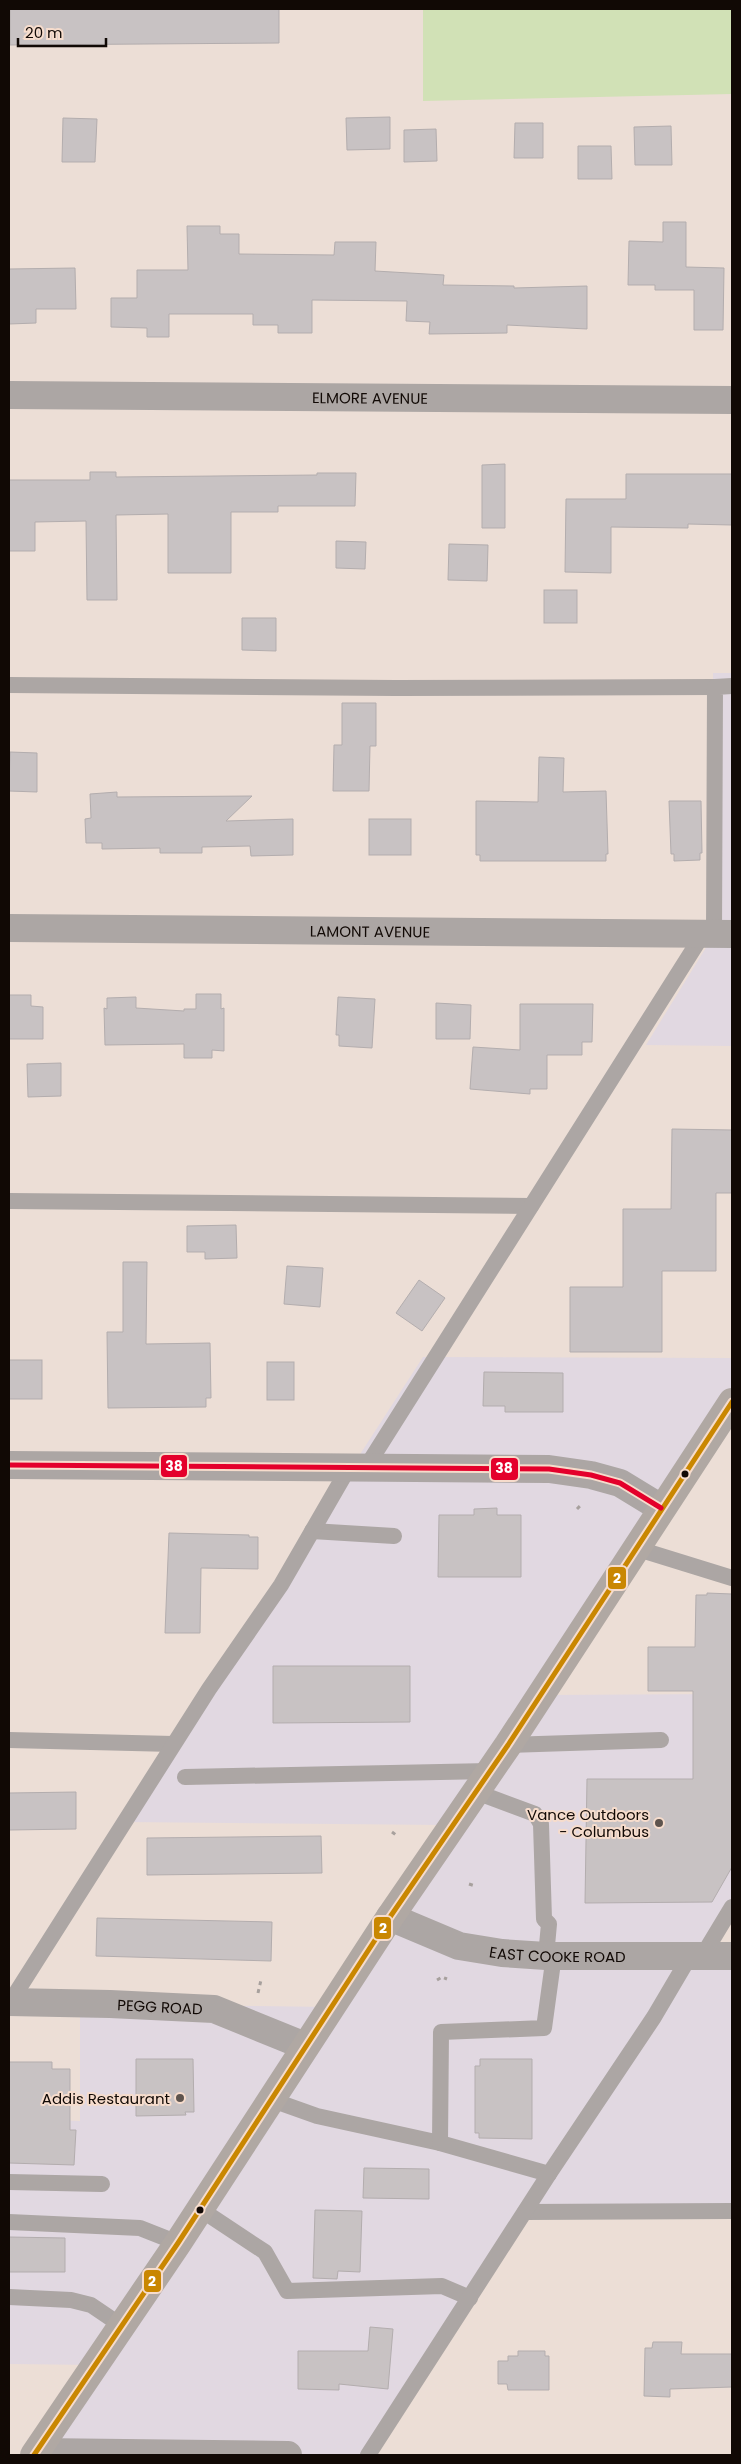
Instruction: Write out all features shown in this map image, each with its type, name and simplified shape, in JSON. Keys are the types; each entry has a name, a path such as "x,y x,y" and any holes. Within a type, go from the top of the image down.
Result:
{"main road":[{"path":"36,2453 178,2243 390,1917 508,1745 661,1508 731,1408"}],"street":[{"name":"ELMORE AVENUE","path":"9,395 732,400"},
{"name":"LAMONT AVENUE","path":"9,928 716,934"},
{"path":"9,1465 356,1469 492,1467 549,1469 591,1475 620,1484 661,1508"},
{"name":"EAST COOKE ROAD","path":"390,1917 459,1946 550,1956 732,1956"},
{"name":"PEGG ROAD","path":"9,2003 214,2009 305,2046"},
{"path":"36,2453 288,2455"}],"lane":[{"path":"9,685 386,688 732,686"},
{"path":"9,2003 173,1744 281,1585 312,1531 356,1469 531,1206 716,934 715,687"},
{"path":"9,1201 531,1206"},
{"path":"312,1531 394,1536"},
{"path":"635,1548 732,1578"},
{"path":"9,1740 173,1744"},
{"path":"508,1745 661,1740"},
{"path":"185,1777 483,1782 536,1814 541,1824 544,1918 550,1924 550,1956 544,2028 441,2032 440,2143"},
{"path":"368,2455 549,2174 654,2017 732,1907"},
{"path":"272,2100 317,2116 440,2143 549,2174"},
{"path":"9,2182 102,2184"},
{"path":"200,2209 265,2252 288,2291 442,2286 470,2298"},
{"path":"525,2212 732,2210"},
{"path":"9,2222 140,2228 178,2243"},
{"path":"9,2297 71,2300 91,2305 122,2326"}],"path":[{"path":"578,1509 581,1505"},
{"path":"392,1832 396,1835"},
{"path":"469,1884 474,1886"},
{"path":"437,1980 444,1978 442,1972"},
{"path":"258,1993 261,1980"}],"shaded area":[{"path":"713,673 732,673 732,1046 646,1045 715,933"},
{"path":"423,1357 732,1358 732,1403 544,1695 732,1694 732,1908 704,1955 732,1956 732,2211 525,2212 362,2455 268,2455 45,2447 101,2365 9,2364 9,2118 80,2121 80,2004 330,2007 446,1825 122,1822"}],"green space":[{"path":"423,9 732,9 732,94 423,101"}],"building":[{"path":"10,9 279,9 279,43 10,45"},
{"path":"390,117 390,149 347,150 346,118"},
{"path":"63,118 97,119 95,162 62,162"},
{"path":"515,123 543,123 543,158 514,158"},
{"path":"671,126 672,165 635,165 634,127"},
{"path":"436,129 437,161 404,162 404,130"},
{"path":"578,146 611,146 612,179 578,179"},
{"path":"663,222 686,222 686,267 724,268 723,330 694,330 694,290 655,290 655,285 628,285 629,241 663,242"},
{"path":"187,226 220,226 220,234 239,234 239,254 334,255 335,242 376,242 375,271 444,275 443,285 514,286 514,288 587,286 587,329 507,325 507,333 429,334 430,322 406,321 407,301 312,300 312,333 278,333 278,325 253,325 253,314 169,314 169,337 147,337 147,328 111,327 111,298 137,298 137,270 188,270"},
{"path":"75,268 76,309 36,309 36,323 9,324 9,269"},
{"path":"505,464 505,528 482,528 482,465"},
{"path":"90,472 116,472 116,477 356,473 355,506 278,506 278,512 231,512 231,573 168,573 168,514 116,515 117,600 87,600 86,521 35,522 35,551 9,551 9,480 90,480"},
{"path":"626,474 732,474 732,525 688,524 688,528 611,527 611,573 565,572 566,499 626,499"},
{"path":"336,541 366,542 365,569 336,568"},
{"path":"449,544 488,545 487,581 448,580"},
{"path":"544,590 577,590 577,623 544,623"},
{"path":"242,618 276,618 276,651 242,650"},
{"path":"342,703 376,703 376,746 370,746 369,791 333,791 334,745 342,745"},
{"path":"10,752 37,753 37,792 9,791"},
{"path":"539,757 564,758 563,792 606,791 608,854 606,854 606,861 480,861 480,855 476,855 476,801 538,802"},
{"path":"117,792 117,797 252,796 226,821 293,819 293,855 251,856 250,846 202,847 202,853 160,853 160,848 102,849 102,843 86,843 85,819 91,818 90,794"},
{"path":"669,801 701,801 702,853 700,853 700,860 674,861 674,854 671,854"},
{"path":"369,819 411,819 411,855 369,855"},
{"path":"196,994 221,994 221,1009 224,1008 224,1051 212,1050 212,1058 184,1058 184,1044 105,1045 104,1008 107,1009 107,998 136,997 136,1008 184,1011 184,1009 196,1009"},
{"path":"9,995 31,995 31,1006 43,1007 43,1039 9,1039"},
{"path":"338,997 375,999 372,1048 339,1046 339,1035 336,1035"},
{"path":"436,1003 471,1005 470,1039 436,1039"},
{"path":"520,1004 593,1004 592,1042 582,1042 582,1055 547,1055 547,1089 530,1089 530,1094 470,1089 473,1047 520,1050"},
{"path":"61,1063 61,1096 28,1097 27,1064"},
{"path":"672,1129 732,1130 732,1193 716,1193 716,1271 662,1271 662,1352 570,1352 570,1287 623,1287 623,1209 671,1209"},
{"path":"236,1225 237,1258 205,1259 205,1252 187,1252 187,1226"},
{"path":"123,1262 147,1262 146,1344 210,1343 211,1398 206,1398 206,1407 108,1408 107,1332 123,1332"},
{"path":"287,1266 323,1268 320,1307 284,1304"},
{"path":"419,1280 445,1298 422,1331 396,1313"},
{"path":"9,1360 42,1360 42,1399 9,1399"},
{"path":"267,1362 294,1362 294,1400 267,1400"},
{"path":"484,1372 563,1373 563,1412 505,1412 505,1406 483,1406"},
{"path":"497,1508 497,1515 521,1515 521,1577 438,1577 439,1515 474,1515 474,1509"},
{"path":"169,1533 249,1535 249,1537 258,1537 258,1569 201,1568 200,1633 165,1633"},
{"name":"Vance Outdoors - Columbus","path":"707,1593 732,1594 732,1867 712,1902 585,1903 587,1779 693,1779 693,1691 648,1691 648,1647 695,1647 696,1595 707,1595"},
{"path":"273,1666 410,1666 410,1722 273,1723"},
{"path":"76,1792 76,1829 9,1830 9,1793"},
{"path":"321,1836 322,1873 147,1875 147,1838"},
{"path":"97,1918 272,1922 271,1961 96,1956"},
{"path":"136,2059 193,2059 194,2112 185,2112 186,2115 136,2116"},
{"path":"480,2059 532,2059 532,2139 479,2138 479,2133 475,2133 475,2066 480,2066"},
{"path":"9,2062 52,2062 52,2069 70,2069 70,2130 76,2130 74,2165 9,2163"},
{"path":"364,2168 429,2169 429,2199 363,2198"},
{"path":"315,2210 362,2211 360,2272 338,2271 337,2279 313,2278"},
{"path":"9,2237 65,2238 65,2272 9,2272"},
{"path":"370,2327 393,2329 388,2389 339,2384 339,2390 298,2389 298,2351 368,2351"},
{"path":"653,2342 682,2342 681,2354 732,2354 732,2387 670,2389 670,2397 644,2396 645,2348 652,2348"},
{"path":"518,2351 545,2351 545,2356 549,2356 549,2390 508,2390 507,2384 498,2384 498,2361 508,2361 508,2356 518,2356"}],"transit line":[{"name":"2","path":"34,2455 178,2243 390,1917 508,1745 732,1402"},
{"name":"38","path":"9,1465 549,1469 591,1475 620,1483 661,1508"}],"place":[{"name":"Vance Outdoors - Columbus","path":"659,1823"},
{"name":"Addis Restaurant","path":"180,2098"}]}
